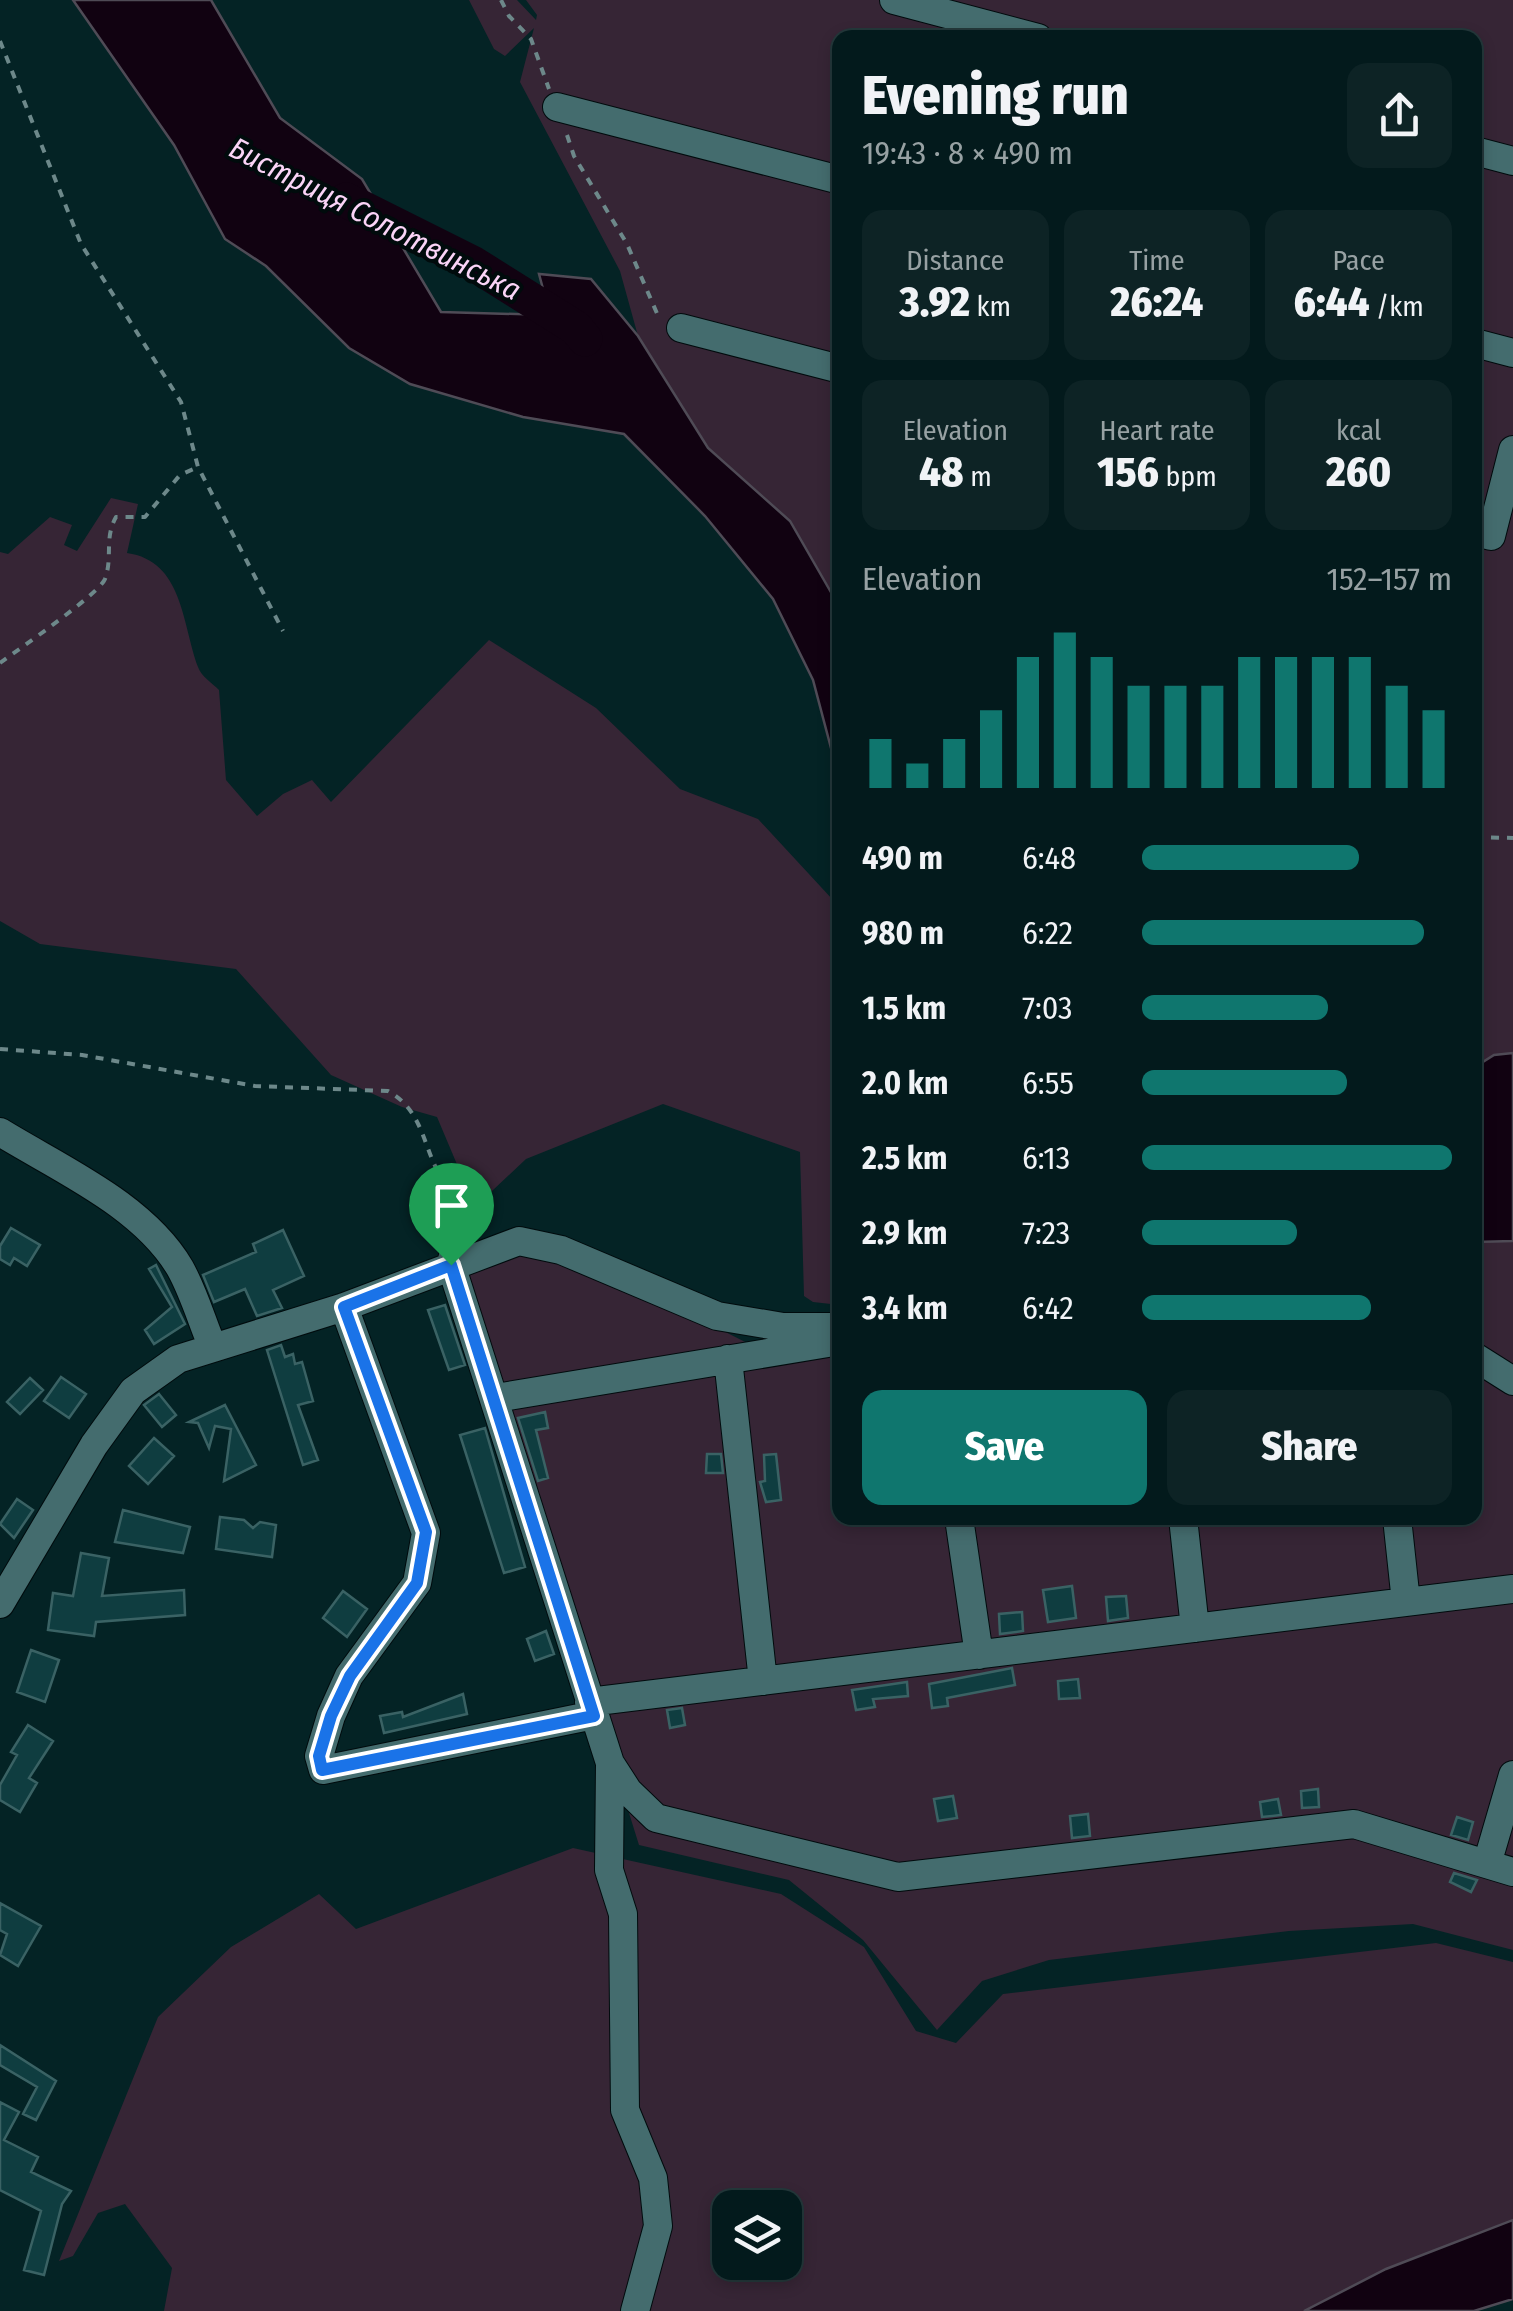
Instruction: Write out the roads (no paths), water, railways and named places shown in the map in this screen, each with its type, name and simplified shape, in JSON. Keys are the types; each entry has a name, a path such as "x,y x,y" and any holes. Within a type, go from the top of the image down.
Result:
{"street":[{"path":"894,0 1008,30"},
{"path":"558,107 832,178"},
{"path":"1482,154 1513,161"},
{"path":"681,328 832,367"},
{"path":"1482,345 1513,353"},
{"path":"1482,534 1492,536 1513,450"},
{"path":"0,1132 105,1196 154,1234 180,1269 213,1348"},
{"path":"464,1205 451,1265 610,1762 628,1791 656,1818 898,1877 1354,1824 1500,1868 1513,1775"},
{"path":"0,1604 94,1445 133,1390 178,1360 344,1307 519,1240 560,1250 718,1316 783,1326 832,1327"},
{"path":"344,1307 426,1532 417,1583 350,1676 331,1716 319,1756 322,1770 592,1709 763,1681 1513,1589"},
{"path":"496,1398 832,1343"},
{"path":"728,1359 763,1681"},
{"path":"1482,1361 1513,1381"},
{"path":"960,1525 979,1654"},
{"path":"1184,1525 1196,1628"},
{"path":"1399,1525 1406,1602"},
{"path":"610,1762 609,1856 623,1914 625,2110 653,2178 658,2226 635,2311"}],"water":[{"path":"73,0 211,0 280,118 362,179 441,312 550,315 539,274 591,279 638,336 708,448 790,521 832,594 832,752 813,680 773,599 705,516 624,434 523,417 410,384 349,348 266,266 225,239 174,145"},
{"path":"1513,1053 1513,1241 1482,1242 1482,1063 1494,1055"},
{"path":"1513,2220 1513,2299 1474,2311 1304,2311 1386,2269"}],"waterway":[{"name":"Бистриця Солотвинська","path":"346,200 474,264 576,328 585,339"}]}
